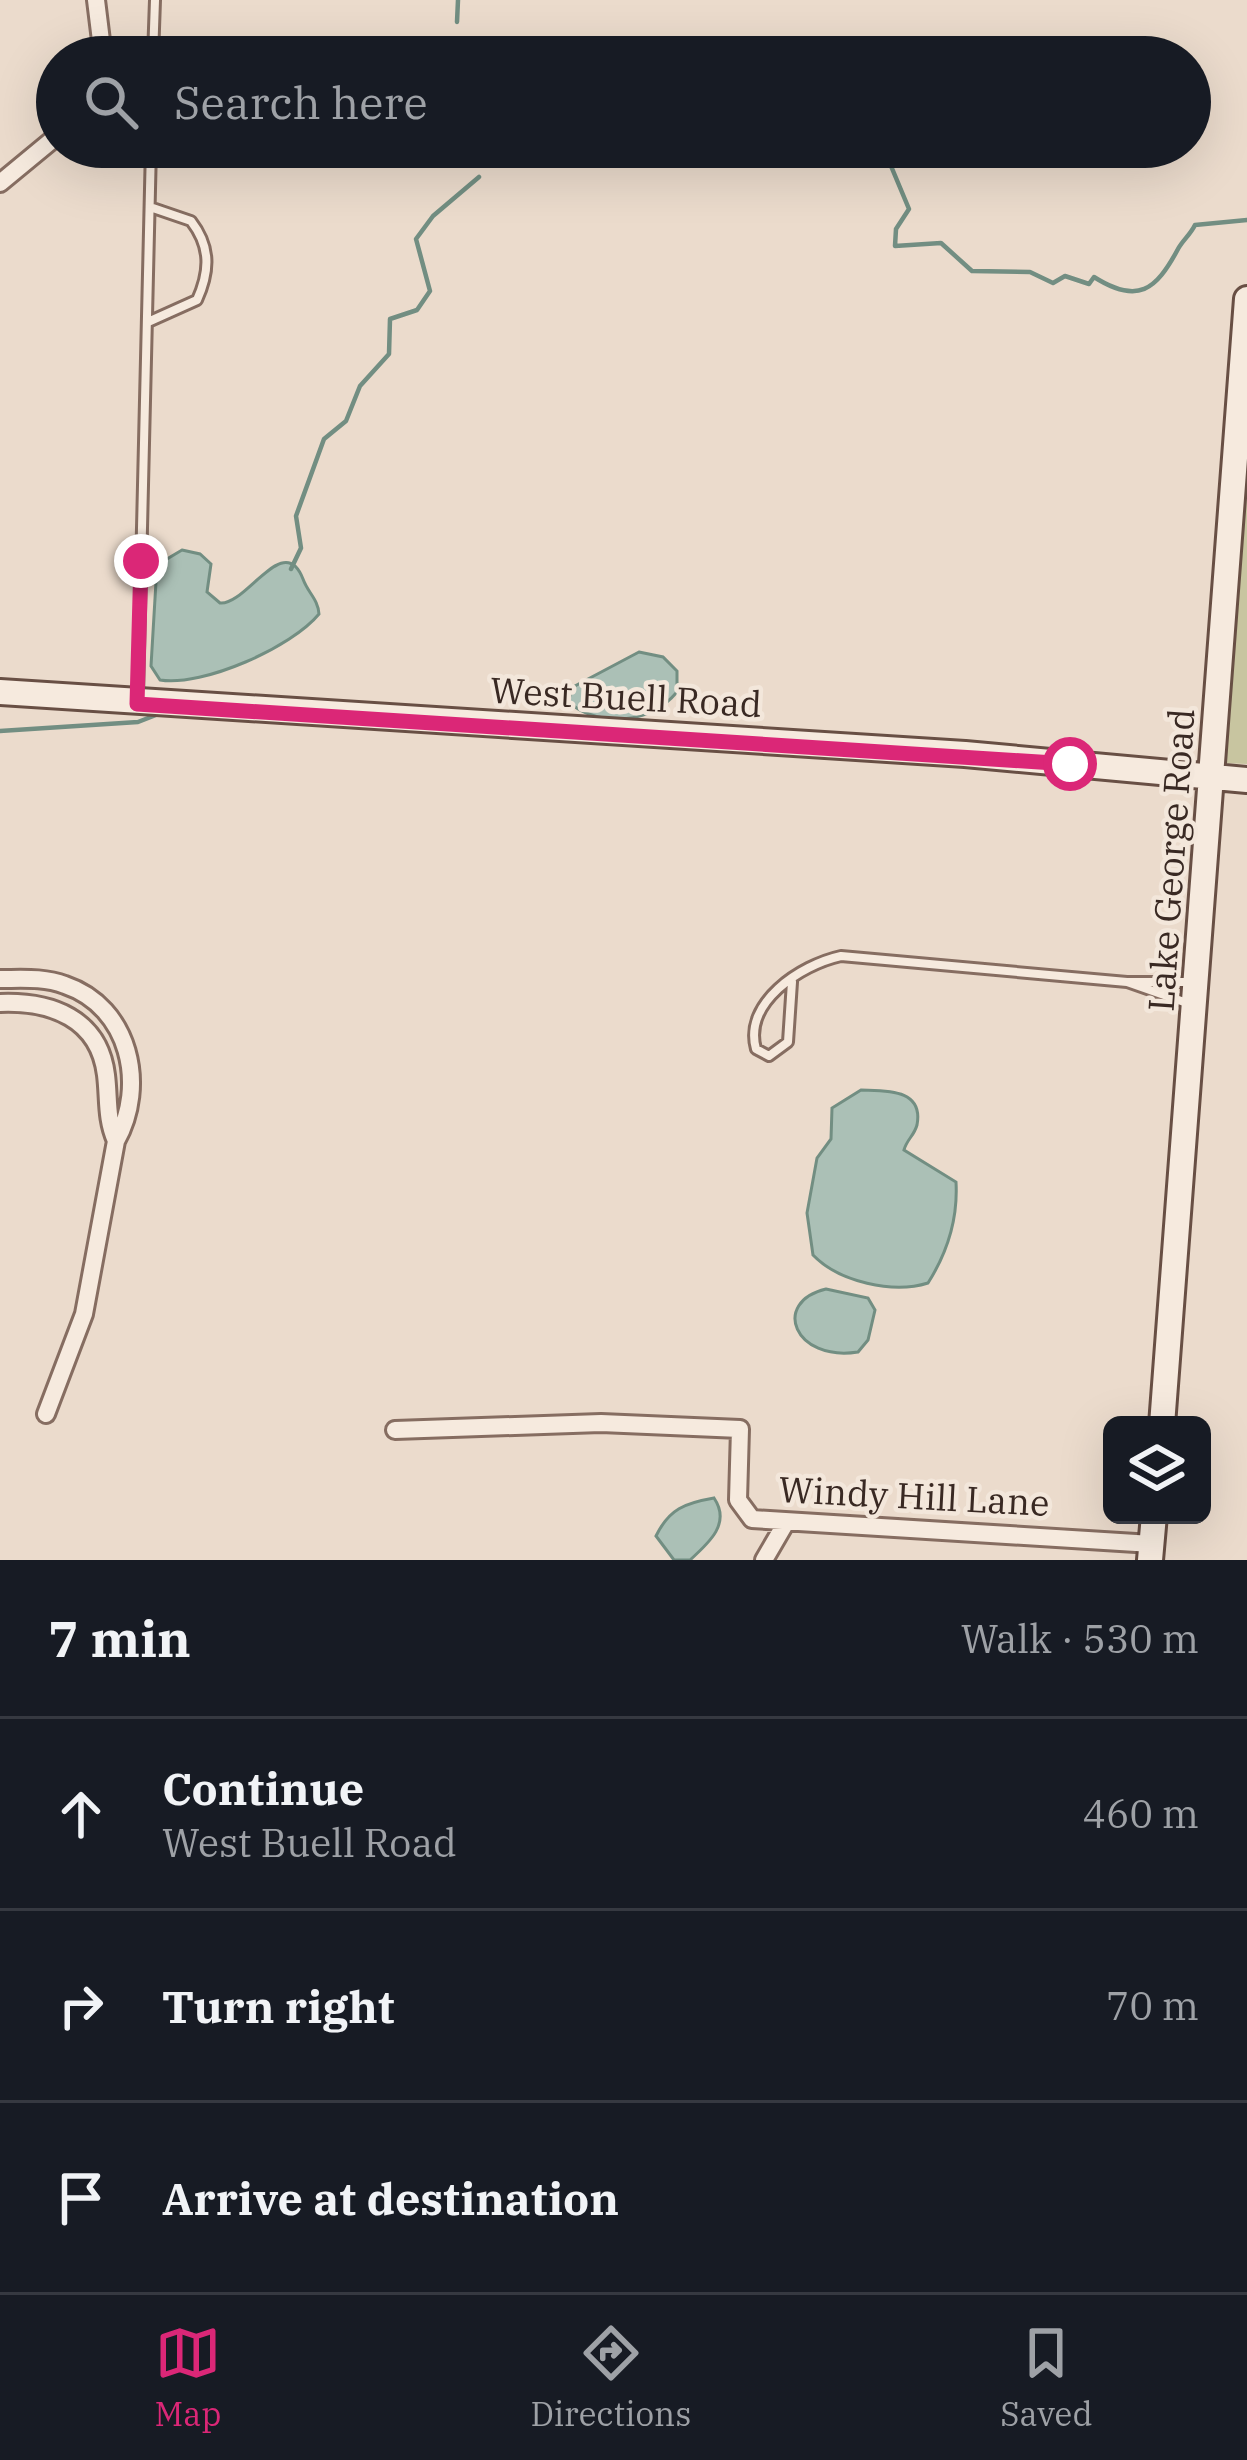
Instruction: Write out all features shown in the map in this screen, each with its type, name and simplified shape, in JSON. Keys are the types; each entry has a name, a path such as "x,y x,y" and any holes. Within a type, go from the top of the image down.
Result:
{"street":[{"path":"96,0 100,36"},
{"path":"0,183 36,153"},
{"name":"Lake George Road","path":"1163,1416 1247,299"},
{"name":"West Buell Road","path":"0,692 965,754 1247,780"},
{"path":"0,980 63,984 112,1018 123,1036 130,1078 128,1120 116,1141 84,1314 46,1414"},
{"path":"0,1003 46,1005 87,1029 106,1073 107,1121 116,1141"},
{"name":"Windy Hill Lane","path":"395,1430 602,1423 740,1429 738,1500 752,1519 1151,1552"},
{"path":"764,1560 785,1524"}],"lane":[{"path":"153,36 154,0"},
{"path":"137,704 150,168"},
{"path":"147,322 170,317 197,300 208,275 207,253 191,220 149,207"},
{"path":"792,982 788,1042 770,1056 756,1049 754,1017 764,1001 823,960 882,956 1198,994"},
{"path":"1127,982 1198,994"}],"shaded area":[{"path":"1247,437 1247,764 1224,763"},
{"path":"182,550 200,554 211,564 207,592 220,603 241,594 275,566 286,562 295,566 319,614 289,639 246,662 199,677 160,680 151,666 157,565"},
{"path":"639,652 663,657 677,671 677,692 666,703 639,716 610,719 568,702 573,687"},
{"path":"861,1090 909,1098 918,1113 917,1125 904,1150 956,1182 950,1235 928,1283 899,1287 867,1283 837,1272 813,1255 807,1213 817,1158 831,1139 832,1108"},
{"path":"826,1289 868,1298 875,1310 868,1340 858,1352 818,1348 797,1329 799,1306"},
{"path":"714,1498 720,1516 716,1532 690,1560 674,1560 656,1536 666,1519 695,1502"}],"waterway":[{"path":"457,22 458,0"},
{"path":"892,168 909,209 896,229 895,246 941,243 972,271 1030,272 1053,283 1065,276 1089,284 1094,277 1123,290 1144,289 1162,275 1195,225 1247,220"},
{"path":"291,569 301,548 296,516 324,439 346,421 360,386 389,354 390,319 417,310 430,291 416,239 433,216 479,177"},
{"path":"0,731 138,722 161,713"}],"route":[{"path":"141,561 137,704 672,734 1070,764"}]}
